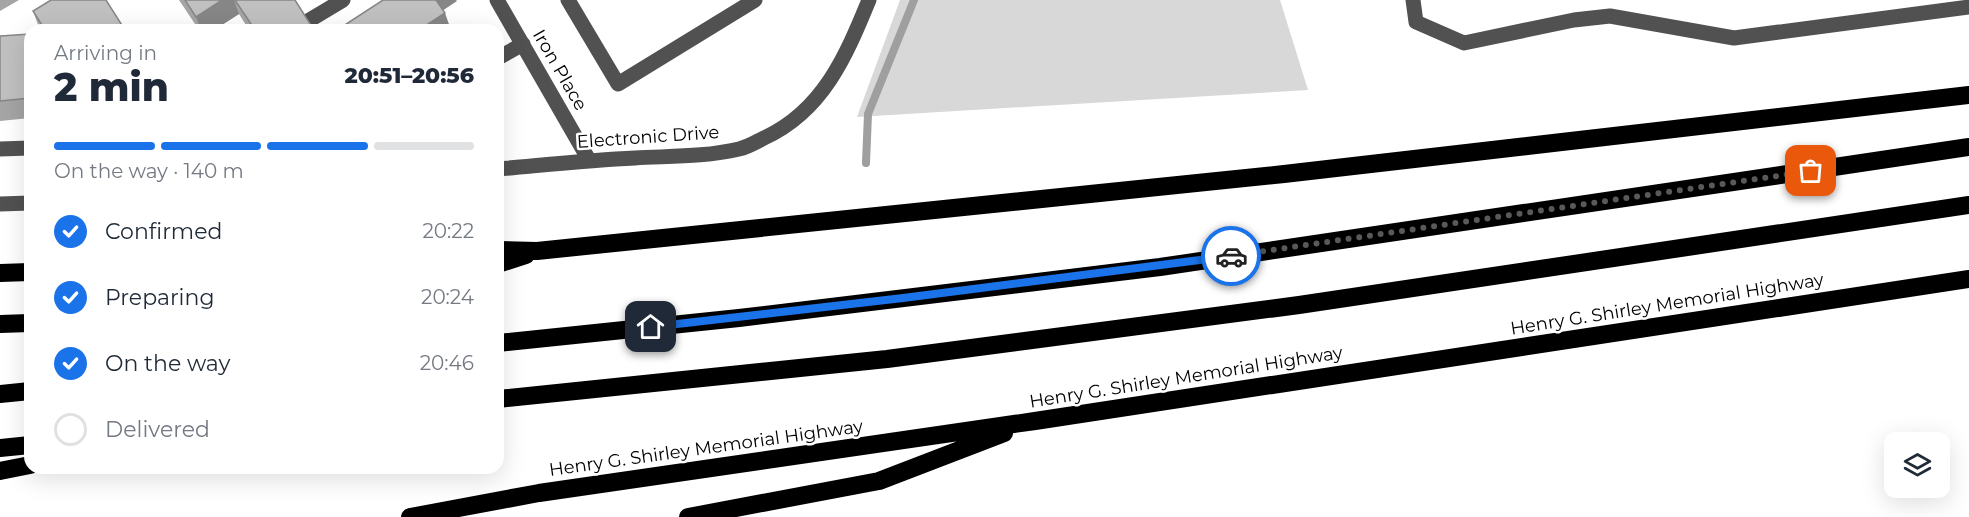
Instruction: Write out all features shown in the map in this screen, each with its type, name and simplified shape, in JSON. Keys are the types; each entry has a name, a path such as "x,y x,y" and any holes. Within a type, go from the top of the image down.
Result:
{"highway":[{"path":"504,250 537,251 1284,174 1969,95"},
{"path":"504,342 739,318 1160,267 1969,147"},
{"path":"504,398 887,359 1299,306 1969,205"},
{"path":"504,262 537,251"},
{"path":"0,273 24,272"},
{"name":"Henry G. Shirley Memorial Highway","path":"410,517 539,493 1035,421 1969,279"},
{"path":"0,324 24,322"},
{"path":"0,394 24,392"},
{"path":"688,517 879,481 1035,421"},
{"path":"0,448 24,446"},
{"path":"0,471 24,466"}],"street":[{"path":"308,21 343,0"},
{"name":"Iron Place","path":"497,0 589,160"},
{"path":"568,0 618,84 755,0"},
{"name":"Electronic Drive","path":"504,168 589,160 710,154 742,148 779,131 801,115 830,82 850,48 869,0"},
{"path":"1413,0 1416,21 1464,43 1574,20 1610,16 1734,38 1969,7"},
{"path":"504,55 523,44"},
{"path":"0,150 24,148"},
{"path":"0,204 24,203"}],"shaded area":[{"path":"900,0 1280,0 1308,90 857,117"}],"building":[{"path":"51,0 106,0 121,24 41,24 33,11"},
{"path":"185,0 222,0 196,17"},
{"path":"235,0 295,0 310,24 251,24"},
{"path":"383,0 436,0 445,13 428,24 346,24"},
{"path":"24,34 24,99 0,101 0,36"}],"waterway":[{"path":"866,163 868,114 914,0"}],"way so far":[{"path":"1231,256 1811,171"}],"route":[{"path":"651,327 1160,267 1231,256"}]}
